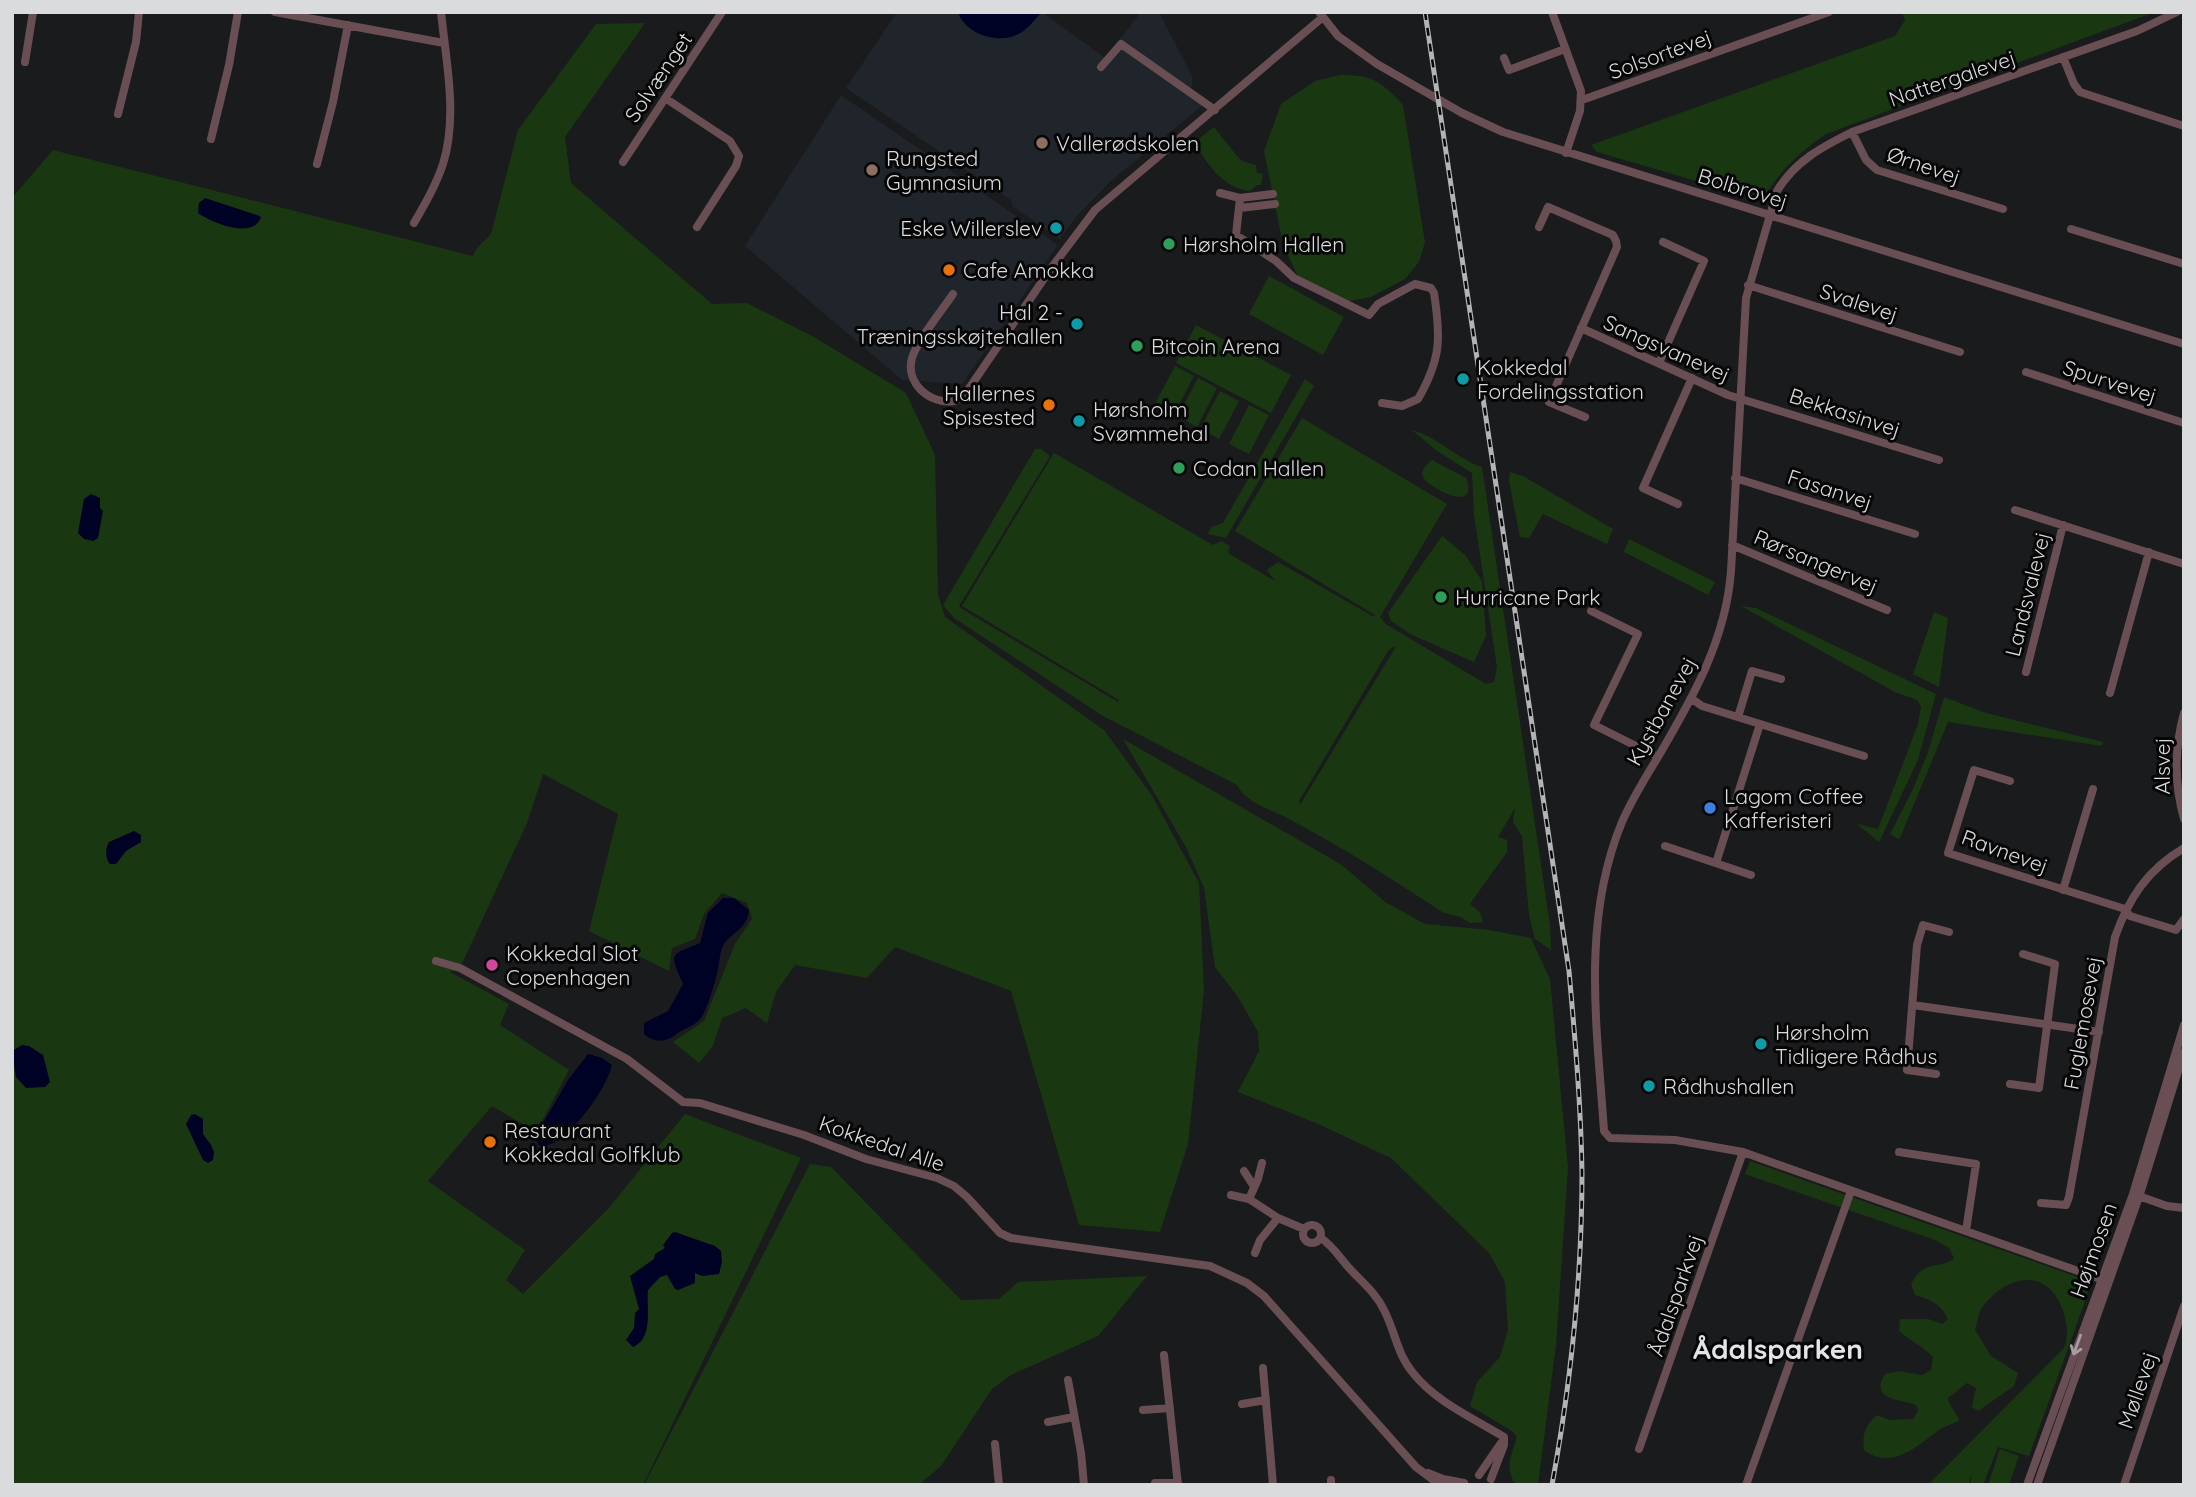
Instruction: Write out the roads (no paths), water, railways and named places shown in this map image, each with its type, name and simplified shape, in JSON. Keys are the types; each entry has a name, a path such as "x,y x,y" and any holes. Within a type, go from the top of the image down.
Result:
{"street":[{"path":"25,62 33,12"},
{"path":"118,114 136,42 139,12"},
{"path":"211,139 229,65 238,12"},
{"path":"275,12 444,43"},
{"path":"414,223 443,165 449,138 450,108 441,12"},
{"name":"Solvænget","path":"623,162 722,12"},
{"path":"1563,12 1553,15 1582,100 1566,153"},
{"name":"Solsortevej","path":"1582,100 1829,12"},
{"name":"Nattergalevej","path":"1769,214 1777,191 1791,171 1821,147 1852,132 2137,31 2177,12"},
{"path":"953,294 911,359 911,375 917,386 927,395 954,401 962,397 970,387 1052,267 1095,211 1321,14"},
{"name":"Bolbrovej","path":"1321,14 1351,48 1462,113 1503,132 2184,344"},
{"path":"317,164 333,102 348,25"},
{"path":"1101,67 1121,44 1214,110"},
{"path":"1504,58 1509,70 1565,48"},
{"path":"2063,57 2080,92 2184,126"},
{"path":"664,98 730,141 739,156 736,166 696,227"},
{"name":"Ørnevej","path":"1852,132 1866,160 1877,170 2003,209"},
{"path":"1220,193 1240,203 1275,204"},
{"path":"1240,203 1273,194"},
{"path":"1240,203 1236,235 1266,254 1294,278 1369,316 1378,304 1415,284 1431,288 1440,334 1436,361 1426,386 1419,400 1402,405 1382,403"},
{"name":"Sangsvanevej","path":"1538,227 1548,207 1613,235 1616,240 1616,247 1549,402 1585,417"},
{"name":"Kystbanevej","path":"1743,1152 1675,1140 1614,1139 1607,1136 1604,1131 1594,981 1597,920 1611,851 1623,821 1705,672 1724,615 1730,582 1748,285 1769,214"},
{"path":"2071,229 2184,264"},
{"path":"1659,363 1704,261 1663,243"},
{"name":"Svalevej","path":"1748,285 1960,352"},
{"name":"Sangsvanevej","path":"1581,328 1740,397"},
{"name":"Spurvevej","path":"2026,372 2184,422"},
{"path":"1678,504 1643,488 1692,378"},
{"name":"Bekkasinvej","path":"1740,397 1939,460"},
{"name":"Fasanvej","path":"1735,478 1914,534"},
{"path":"2015,510 2184,564"},
{"name":"Landsvalevej","path":"2026,672 2063,525"},
{"name":"Rørsangervej","path":"1732,545 1887,610"},
{"path":"2110,693 2149,552"},
{"path":"1591,611 1638,634 1594,725 1658,757"},
{"path":"1738,717 1752,671 1781,680"},
{"path":"1692,699 1702,706 1864,755"},
{"name":"Alsvej","path":"2184,713 2176,754 2176,776 2184,819"},
{"path":"1716,863 1760,724"},
{"name":"Ravnevej","path":"2010,781 1974,770 1948,853 2125,909 2130,916 2176,930 2184,919"},
{"path":"2063,890 2093,789"},
{"path":"1665,846 1751,874"},
{"name":"Fuglemosevej","path":"2041,1203 2066,1205 2115,937 2125,909 2150,873 2184,848"},
{"path":"1936,1074 1908,1070 1917,945 1923,925 1949,932"},
{"path":"2010,1084 2039,1088 2055,964 2023,954"},
{"name":"Kokkedal Alle","path":"436,961 460,968 627,1059 683,1102 700,1103 803,1135 866,1159 937,1178 954,1186 1000,1233 1011,1238 1210,1266 1229,1273 1264,1296 1419,1470 1440,1485"},
{"path":"1913,1005 2099,1032"},
{"name":"Højmosen","path":"2136,1195 2184,1025"},
{"name":"Højmosen","path":"2027,1485 2136,1195 2184,1052"},
{"path":"1743,1152 2105,1280"},
{"name":"Ådalsparkvej","path":"1639,1450 1743,1152"},
{"path":"1899,1152 1976,1164 1966,1231"},
{"path":"1249,1199 1262,1163"},
{"path":"1244,1171 1254,1185"},
{"path":"1745,1485 1850,1191"},
{"path":"1231,1195 1249,1199 1278,1218 1304,1229 1312,1225 1318,1227 1321,1238"},
{"path":"2136,1195 2167,1206 2184,1208"},
{"path":"1255,1253 1260,1240 1278,1218"},
{"path":"1304,1229 1303,1236 1309,1243 1321,1238"},
{"path":"1321,1238 1330,1244 1376,1296 1384,1309 1397,1348 1411,1371 1426,1388 1504,1437 1493,1482 1479,1475 1471,1477 1464,1484 1419,1470"},
{"name":"Højmosen","path":"2037,1485 2105,1280"},
{"name":"Møllevej","path":"2124,1485 2184,1306"},
{"path":"1155,1483 1178,1484 1164,1355"},
{"path":"1263,1368 1273,1485"},
{"path":"1068,1380 1084,1485"},
{"path":"1242,1404 1266,1400"},
{"path":"1143,1410 1171,1408"},
{"path":"1048,1422 1074,1417"},
{"path":"1479,1475 1502,1440"},
{"path":"995,1444 999,1485"}],"water":[{"path":"958,12 1042,12 1020,33 1000,38 974,31 967,26"},
{"path":"205,198 261,217 257,224 250,227 222,225 198,213 199,203"},
{"path":"91,494 100,498 100,508 103,511 98,538 93,541 84,539 78,533 84,499"},
{"path":"134,831 141,835 141,842 126,851 116,864 110,864 106,853 109,842"},
{"path":"723,898 734,898 749,910 748,917 722,948 714,984 703,1015 670,1038 661,1041 648,1037 644,1034 644,1023 668,1011 683,984 675,965 675,956 700,943 708,913"},
{"path":"22,1045 29,1046 43,1055 50,1082 45,1087 26,1088 16,1077 12,1051"},
{"path":"588,1054 602,1058 612,1065 603,1086 581,1118 564,1135 552,1144 539,1145 535,1137 568,1080"},
{"path":"195,1114 203,1119 203,1134 214,1152 213,1160 208,1163 203,1160 186,1124 191,1115"},
{"path":"675,1232 715,1246 721,1251 719,1274 702,1276 695,1273 695,1283 678,1290 667,1275 660,1277 648,1290 648,1322 644,1337 633,1347 626,1340 634,1328 635,1313 639,1309 630,1276 654,1259 655,1254 665,1248 663,1245"}],"railway":[{"path":"1425,12 1569,971 1582,1173 1580,1252 1570,1369 1552,1485"}],"place":[{"name":"Vallerødskolen","path":"1042,143"},
{"name":"Rungsted Gymnasium","path":"872,170"},
{"name":"Eske Willerslev","path":"1056,228"},
{"name":"Hørsholm Hallen","path":"1169,244"},
{"name":"Cafe Amokka","path":"949,270"},
{"name":"Hal 2 - Træningsskøjtehallen","path":"1077,324"},
{"name":"Bitcoin Arena","path":"1137,346"},
{"name":"Kokkedal Fordelingsstation","path":"1463,379"},
{"name":"Hallernes Spisested","path":"1049,405"},
{"name":"Hørsholm Svømmehal","path":"1079,421"},
{"name":"Codan Hallen","path":"1179,468"},
{"name":"Hurricane Park","path":"1441,597"},
{"name":"Lagom Coffee Kafferisteri","path":"1710,808"},
{"name":"Kokkedal Slot Copenhagen","path":"492,965"},
{"name":"Hørsholm Tidligere Rådhus","path":"1761,1044"},
{"name":"Rådhushallen","path":"1649,1086"},
{"name":"Restaurant Kokkedal Golfklub","path":"490,1142"}],"district":[{"name":"Ådalsparken","path":"1778,1348"}]}
